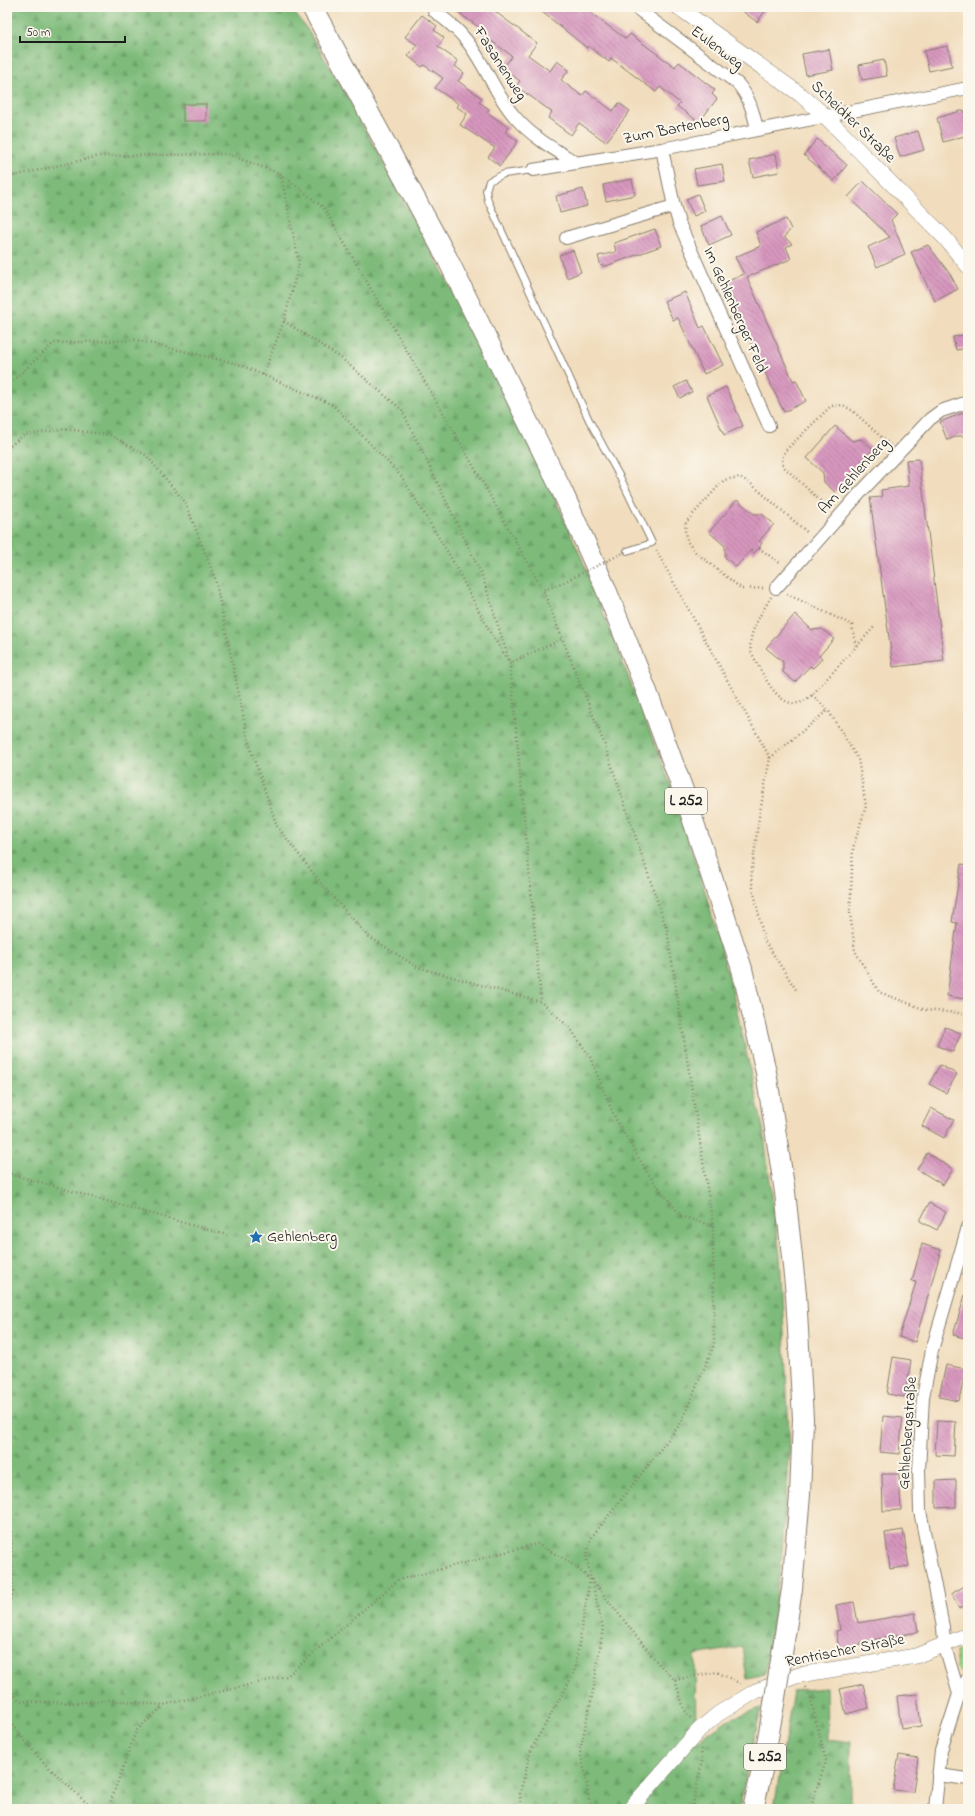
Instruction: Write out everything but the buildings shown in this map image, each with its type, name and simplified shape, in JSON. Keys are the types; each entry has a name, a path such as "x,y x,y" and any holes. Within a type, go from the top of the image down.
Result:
{"highway":[{"name":"L 252","path":"312,8 447,258 563,493 605,588 647,692 686,801 742,969 766,1072 785,1192 797,1302 803,1419 800,1495 792,1589 774,1704 763,1766 753,1809"}],"street":[{"name":"Eulenweg","path":"636,7 738,84 746,94 751,104 757,130"},
{"name":"Scheidter Straße","path":"678,7 800,95 824,116 945,238 968,266"},
{"name":"Fasanenweg","path":"434,12 449,22 467,41 492,85 516,118 544,142 577,163"},
{"name":"Zum Bartenberg","path":"533,170 662,149 968,88"},
{"name":"Im Gehlenberger Feld","path":"662,149 679,223 769,426"},
{"path":"566,238 674,206"},
{"name":"Am Gehlenberg","path":"776,588 930,418 941,411 968,402"},
{"name":"Gehlenbergstraße","path":"959,1694 944,1644 943,1627 920,1511 920,1456 923,1397 932,1350 968,1227"},
{"name":"Rentrischer Straße","path":"630,1809 699,1730 718,1714 756,1691 799,1675 916,1656 968,1635"},
{"path":"935,1809 941,1750 959,1694 968,1678"},
{"path":"938,1775 968,1779"}],"lane":[{"path":"533,170 504,174 489,181 486,190 488,201 589,420 621,479 652,543 627,551"}],"path":[{"path":"7,180 13,176 100,156 227,154 281,174 324,208 465,450 543,590 604,744 667,930 713,1226 714,1345 681,1423 591,1538 586,1557 590,1579 603,1628 594,1686 580,1751 587,1782 589,1800 594,1809"},
{"path":"263,375 284,321 299,263 281,174"},
{"path":"284,321 341,358 402,410 482,575 510,663 541,1002"},
{"path":"7,386 54,343 136,340 238,364 333,405 401,476 450,556 491,634 510,663"},
{"path":"838,518 783,466 782,459 786,452 831,406 843,405 853,411 898,452"},
{"path":"7,448 24,435 65,429 110,435 146,455 185,502 215,578 249,744 277,826 323,886 368,936 417,967 541,1002 570,1028 590,1057 615,1118 648,1174 681,1216 713,1226"},
{"path":"817,541 750,483 740,477 724,480 686,522 685,532 687,541 694,551 742,589 776,588 852,625 856,647"},
{"path":"652,543 770,758 759,817 751,878 764,940 797,991"},
{"path":"759,548 790,572"},
{"path":"543,590 560,584 627,551"},
{"path":"776,588 754,628 749,644 751,652 776,694 783,701 794,704 805,702 875,626"},
{"path":"510,663 562,639"},
{"path":"812,695 828,710 858,759 866,806 853,848 850,913 855,951 879,992 926,1010 968,1014"},
{"path":"770,758 828,710"},
{"path":"7,1173 227,1236"},
{"path":"7,1525 11,1529 13,1592 7,1611"},
{"path":"7,1687 20,1701 75,1703 110,1700 164,1705 287,1676 398,1580 537,1544 568,1561 590,1579 614,1606 657,1662 675,1680 717,1672 756,1691"},
{"path":"521,1809 520,1794 531,1750 574,1673 590,1579"},
{"path":"799,1675 810,1696 826,1761 810,1809"},
{"path":"108,1809 136,1731 164,1705"},
{"path":"7,1719 41,1760 93,1809"}],"green space":[{"path":"7,7 290,7 307,29 343,89 478,337 552,492 582,559 670,783 705,891 731,984 763,1128 780,1256 790,1450 781,1563 765,1674 747,1678 742,1647 695,1655 696,1742 727,1720 761,1708 739,1809 7,1809"},
{"path":"968,1645 968,1663 962,1671 960,1671 957,1668 955,1652"},
{"path":"826,1688 827,1739 851,1742 851,1809 774,1809 793,1691"}],"place":[{"name":"Gehlenberg","path":"256,1237"}]}
